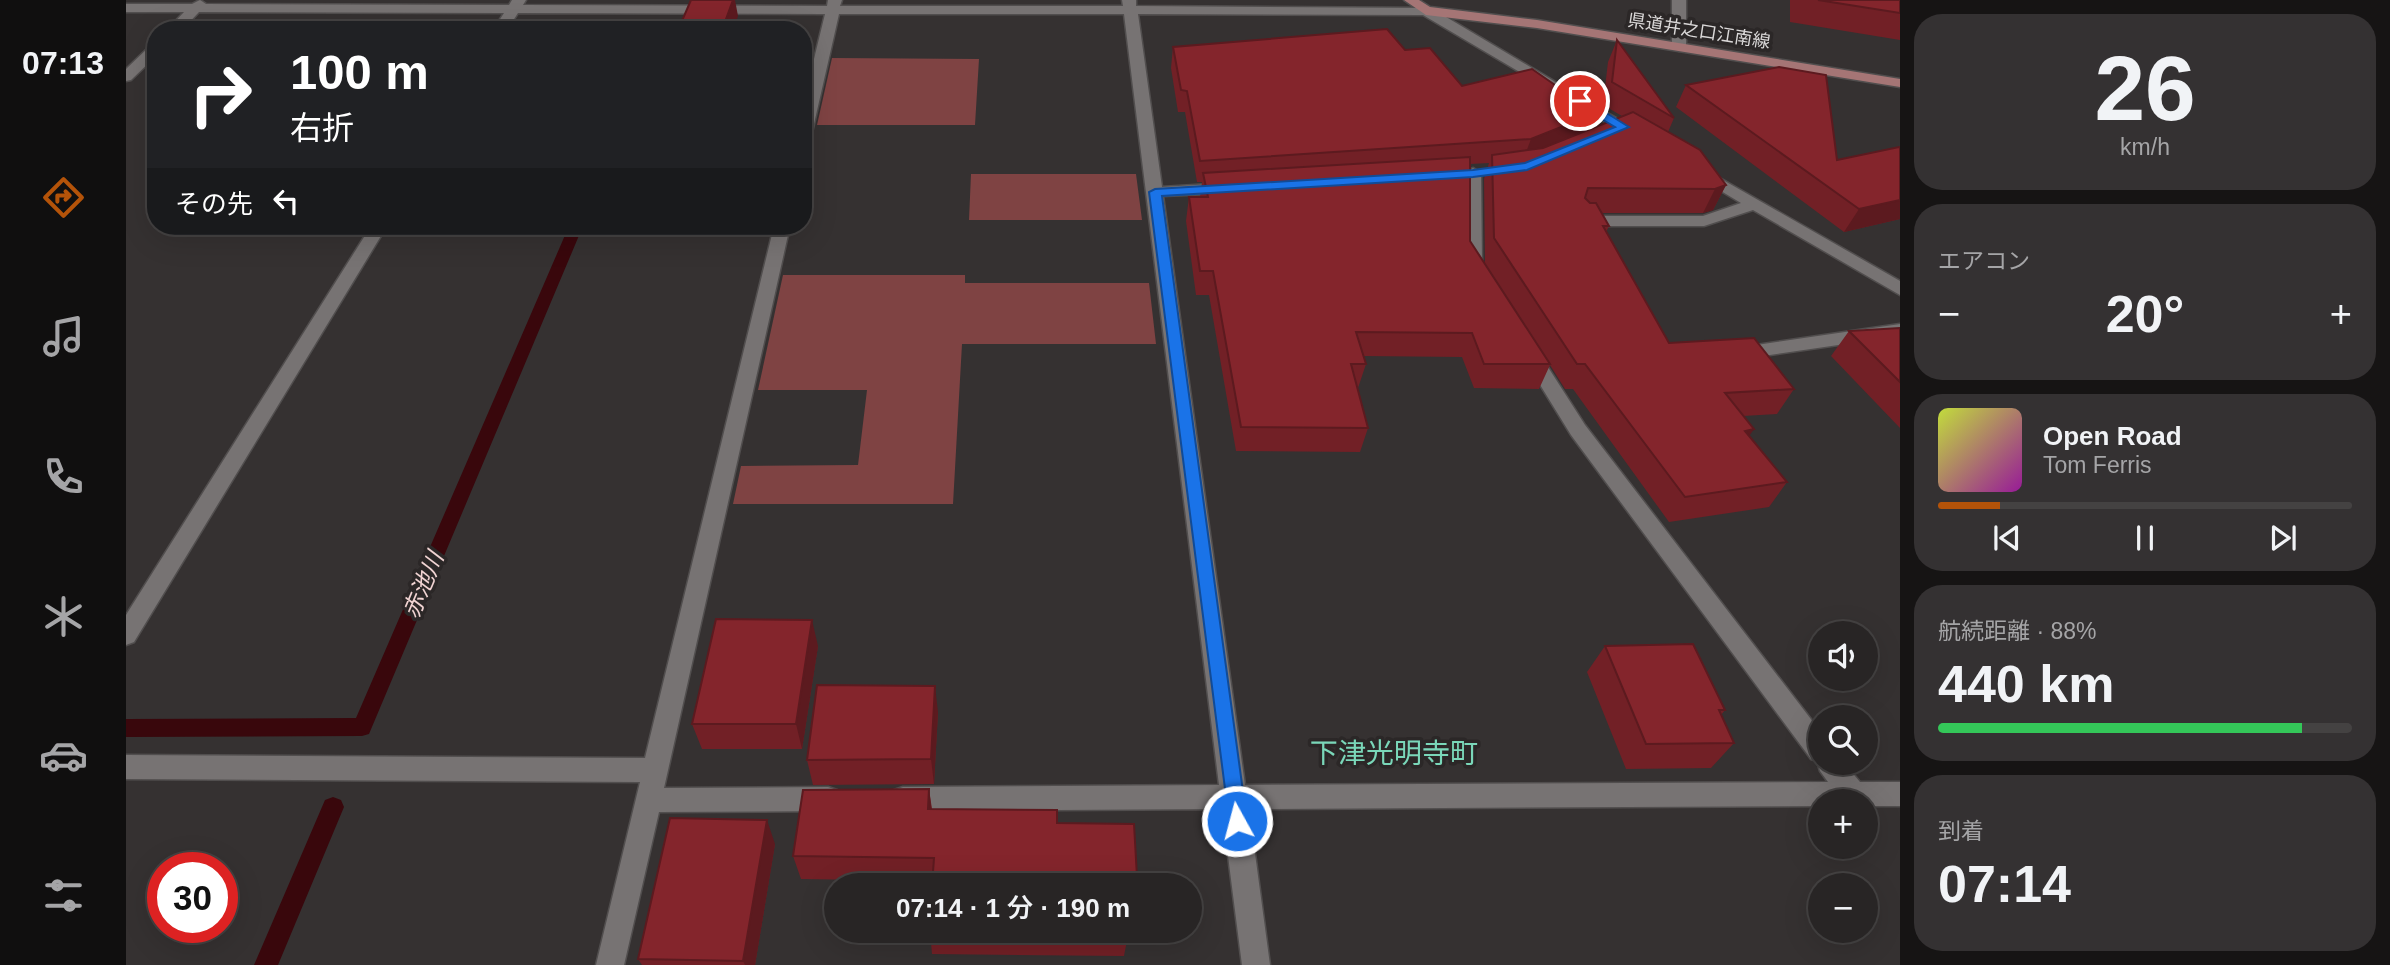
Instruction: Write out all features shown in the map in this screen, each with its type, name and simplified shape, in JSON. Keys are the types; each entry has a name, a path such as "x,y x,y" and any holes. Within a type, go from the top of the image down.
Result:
{"main road":[{"name":"県道井之口江南線","path":"1410,0 1426,11 1537,24 1900,83"}],"street":[{"path":"1679,0 1679,47"},
{"path":"183,21 200,4"},
{"path":"126,8 200,4 1130,5 1426,11 1648,141"},
{"path":"506,21 516,4"},
{"path":"812,99 834,5"},
{"path":"1130,5 1256,965"},
{"path":"126,78 147,57"},
{"path":"1600,137 1624,127"},
{"path":"1683,162 1900,289"},
{"path":"1473,173 1473,264 1487,286"},
{"path":"1155,192 1238,187"},
{"path":"1585,221 1704,221 1755,204"},
{"path":"126,635 373,235"},
{"path":"610,965 780,235"},
{"path":"1720,356 1900,330"},
{"path":"1522,341 1578,430 1808,735"},
{"path":"126,767 655,771"},
{"path":"1838,775 1849,789"},
{"path":"649,800 1808,794"},
{"path":"1878,794 1900,794"}],"shaded area":[{"path":"832,58 979,59 975,125 817,125"},
{"path":"971,174 1136,174 1142,220 969,220"},
{"path":"783,275 965,275 965,283 1149,283 1156,344 962,344 953,504 733,504 741,466 858,465 867,390 758,390"}],"building":[{"path":"691,0 733,0 725,21 682,21"},
{"path":"1818,0 1900,0 1900,13"},
{"path":"1387,29 1405,50 1430,48 1462,86 1532,69 1599,112 1531,139 1200,161 1187,91 1181,90 1173,47"},
{"path":"1617,40 1674,118 1612,82"},
{"path":"1779,67 1826,75 1837,160 1900,148 1900,200 1859,209 1686,85"},
{"path":"1633,112 1700,150 1726,185 1715,189 1588,188 1585,198 1590,203 1596,203 1609,226 1603,226 1669,343 1754,338 1794,389 1725,393 1754,429 1745,431 1787,482 1685,497 1585,364 1577,364 1494,238 1492,155 1543,148"},
{"path":"1470,157 1470,241 1550,364 1484,364 1472,333 1356,332 1366,364 1351,364 1368,428 1241,427 1213,271 1200,271 1189,197 1208,197 1203,173"},
{"path":"1900,328 1900,382 1849,331"},
{"path":"716,619 812,620 796,724 692,724"},
{"path":"1693,644 1725,710 1719,710 1734,743 1646,744 1605,646"},
{"path":"817,685 935,686 931,759 807,760"},
{"path":"929,789 928,809 1057,810 1057,823 1134,824 1137,873 933,873 934,858 793,856 803,790"},
{"path":"670,818 767,820 743,961 638,959"}],"waterway":[{"name":"赤池川","path":"126,728 362,727 572,235"},
{"path":"266,965 333,807"}],"district":[{"name":"下津光明寺町","path":"1394,753"}],"route":[{"path":"1237,821 1155,192 1473,173 1527,167 1624,127 1580,101"}]}
